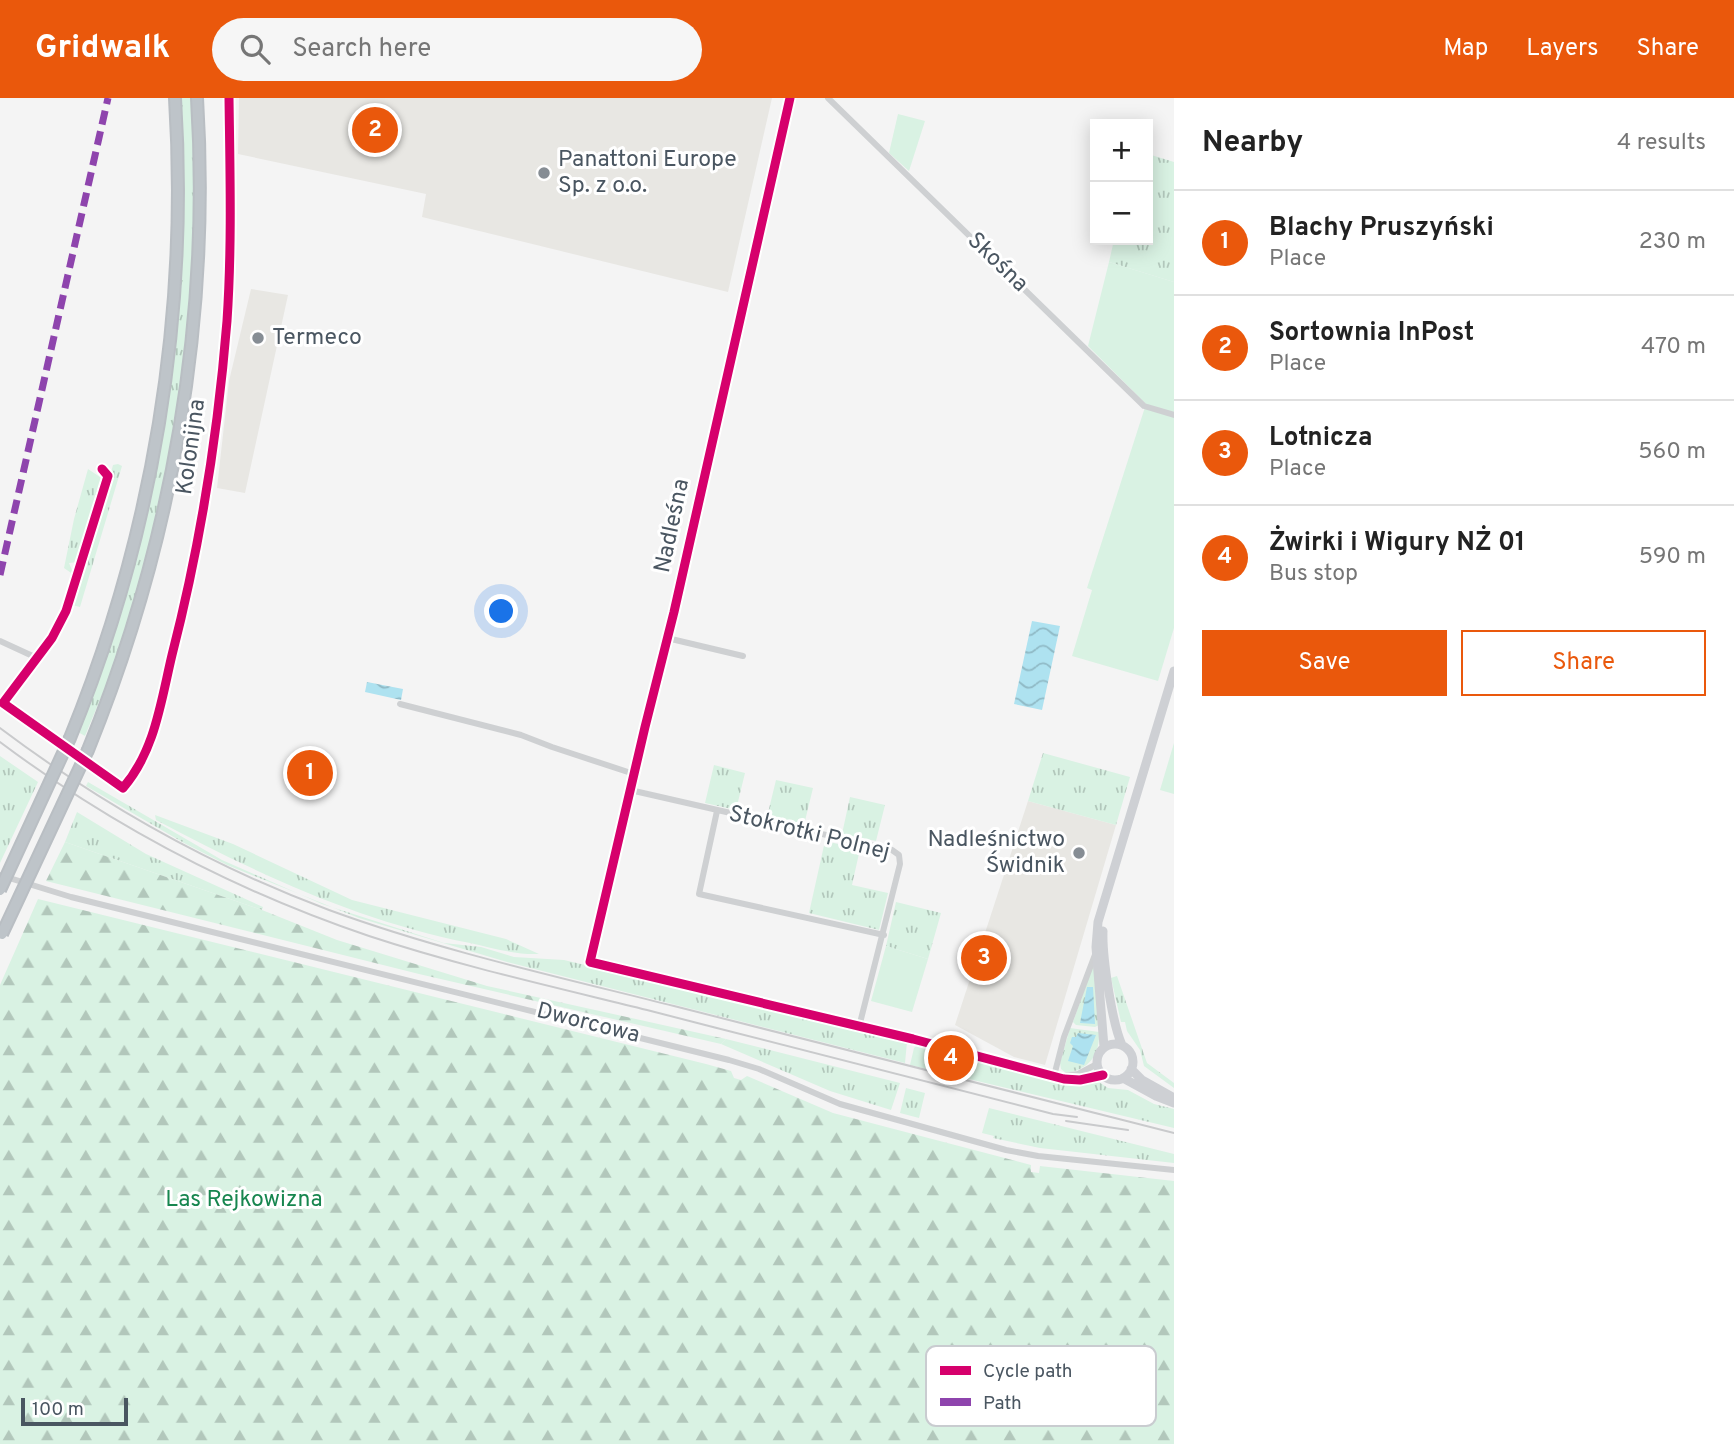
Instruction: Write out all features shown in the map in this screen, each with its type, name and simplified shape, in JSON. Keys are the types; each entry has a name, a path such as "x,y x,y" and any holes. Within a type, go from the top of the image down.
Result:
{"highway":[{"path":"0,890 70,738 94,676 119,600 142,513 170,345 177,252 175,98"},
{"path":"1,936 88,750 113,687 146,584 164,512 180,432 198,273 200,183 197,98"}],"main road":[{"path":"1174,671 1100,915 1097,951 1105,1037 1097,1064 1103,1075 1112,1079 1122,1078 1152,1094 1174,1101"},
{"path":"1110,884 1103,923 1103,949 1117,1033 1122,1045 1132,1055 1132,1069 1142,1080 1174,1101"},
{"path":"1104,1047 1122,1045"},
{"path":"1122,1078 1132,1069"}],"street":[{"name":"Kolonijna","path":"2,702 123,788 141,763 152,735 179,629 209,474 227,320 229,98"},
{"name":"Nadleśna","path":"790,98 590,962 859,1027"},
{"name":"Skośna","path":"828,98 1144,406 1174,415"},
{"path":"2,702 59,625 73,593 108,476 103,469"},
{"path":"667,638 743,656"},
{"path":"0,641 37,658"},
{"path":"400,704 521,735 634,774"},
{"name":"Stokrotki Polnej","path":"630,790 895,852 900,864 859,1027"},
{"path":"717,811 698,894 884,935"},
{"name":"Dworcowa","path":"0,875 111,907 729,1060 759,1069 840,1104 996,1147 1038,1156 1174,1170"},
{"path":"1054,1076 1066,1031 1097,951"},
{"path":"859,1027 1054,1076 1075,1080 1103,1075"},
{"path":"1054,1076 1078,1074 1097,1064"}],"shaded area":[{"path":"239,98 772,98 728,292 422,217 426,194 238,154"},
{"path":"251,289 288,295 245,493 217,488 229,381"},
{"path":"1028,801 1116,825 1045,1065 1014,1057 955,1025"}],"green space":[{"path":"180,98 193,98 196,199 192,295 181,392 164,487 137,601 85,736 78,732 115,629 134,566 160,452 169,393 180,274"},
{"path":"898,114 925,121 909,171 889,153"},
{"path":"1153,156 1174,162 1174,282 1109,262 1113,245 1153,245"},
{"path":"1109,262 1174,282 1174,628 1158,681 1072,656 1092,590 1087,588 1146,404 1088,346"},
{"path":"113,465 122,466 80,607 72,605"},
{"path":"88,469 103,479 78,562 69,563 74,575 64,568"},
{"path":"1174,743 1174,794 1160,790"},
{"path":"1043,753 1130,777 1116,825 1028,801"},
{"path":"0,756 38,782 0,863"},
{"path":"714,765 745,773 736,810 705,803"},
{"path":"776,780 813,788 804,825 767,817"},
{"path":"88,782 222,860 300,894 227,865 184,843 86,786"},
{"path":"850,797 885,805 876,841 842,834"},
{"path":"77,812 146,854 263,907 262,910 65,842"},
{"path":"155,815 233,844 352,900 506,939 539,954 504,951 428,934 348,908 232,858 156,820"},
{"path":"825,841 860,849 852,885 888,893 879,930 809,913"},
{"path":"65,842 262,910 337,940 487,986 726,1039 721,1044 419,974 46,881"},
{"name":"Las Rejkowizna","path":"38,899 706,1064 731,1071 734,1078 741,1080 747,1076 833,1113 1031,1165 1031,1172 1039,1173 1040,1166 1174,1181 1174,1444 0,1444 0,985"},
{"path":"896,902 941,913 928,959 886,946"},
{"path":"332,907 444,943 481,947 514,957 564,960 907,1042 905,1063 507,962 359,918"},
{"path":"886,946 928,959 912,1012 871,1001"},
{"path":"1094,963 1099,1025 1076,1025 1073,1022"},
{"path":"1117,976 1147,1063 1174,1083 1174,1088 1144,1066 1140,1050 1127,1031 1125,1022 1121,1022 1111,978"},
{"path":"1070,1028 1099,1032 1099,1040 1098,1048 1087,1065 1066,1073 1061,1069 1060,1063"},
{"path":"726,1039 900,1083 891,1110 830,1091 721,1044"},
{"path":"917,1045 1063,1083 1099,1082 1108,1088 1128,1090 1154,1104 1174,1109 1174,1128 910,1065"},
{"path":"906,1088 925,1093 919,1118 900,1113"},
{"path":"989,1108 1174,1154 1174,1163 1040,1148 993,1138 994,1136 982,1133"}],"water":[{"path":"1032,621 1060,626 1042,710 1014,704"},
{"path":"367,682 403,689 401,700 365,692"},
{"path":"1087,987 1093,987 1095,1024 1080,1023"},
{"path":"1078,1033 1096,1035 1084,1065 1068,1061 1073,1046 1070,1043 1072,1037 1076,1037"}],"railway":[{"path":"0,728 77,782 158,831 285,893 371,925 500,962 1174,1133"},
{"path":"0,742 86,801 177,854 271,899 369,936 507,976 1053,1114 1077,1117"},
{"path":"1066,1121 1128,1130"}],"marked path":[{"path":"0,575 108,98"}],"cycle path":[{"path":"102,469 108,476 66,611 52,638 3,703 123,788 143,758 160,708 207,489 219,405 229,293 229,98"},
{"path":"790,98 674,612 590,962 913,1039 1064,1079 1080,1080 1103,1075"}],"place":[{"name":"Sortownia InPost","path":"375,130"},
{"name":"Panattoni Europe Sp. z o.o.","path":"544,173"},
{"name":"Termeco","path":"258,338"},
{"name":"Blachy Pruszyński","path":"310,773"},
{"name":"Nadleśnictwo Świdnik","path":"1079,853"},
{"name":"Lotnicza","path":"984,958"},
{"name":"Żwirki i Wigury NŻ 01","path":"951,1058"}]}
